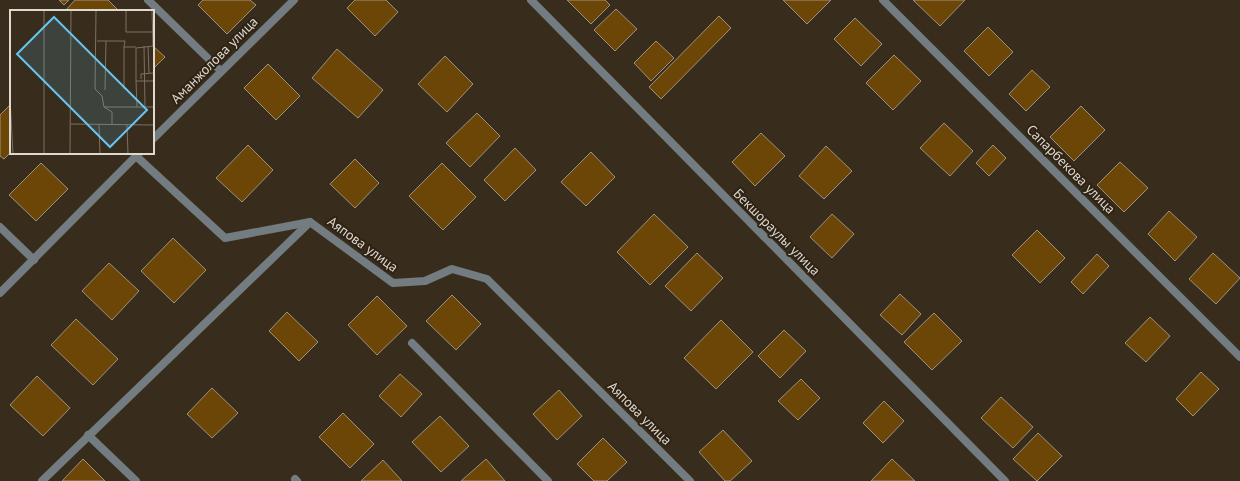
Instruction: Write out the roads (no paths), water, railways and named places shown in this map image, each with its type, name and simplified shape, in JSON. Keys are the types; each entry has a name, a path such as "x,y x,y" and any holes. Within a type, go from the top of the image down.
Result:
{"street":[{"path":"148,0 221,71"},
{"name":"Аманжолова улица","path":"154,138 294,0"},
{"name":"Бекшораулы улица","path":"531,0 1005,481"},
{"name":"Сапарбекова улица","path":"883,0 1240,357"},
{"path":"0,293 138,155"},
{"name":"Аяпова улица","path":"138,155 225,238 310,222 393,283 425,281 452,269 487,279 690,481"},
{"path":"42,481 310,222"},
{"path":"0,227 34,260"},
{"path":"412,344 548,481"},
{"path":"88,435 136,481"}]}
